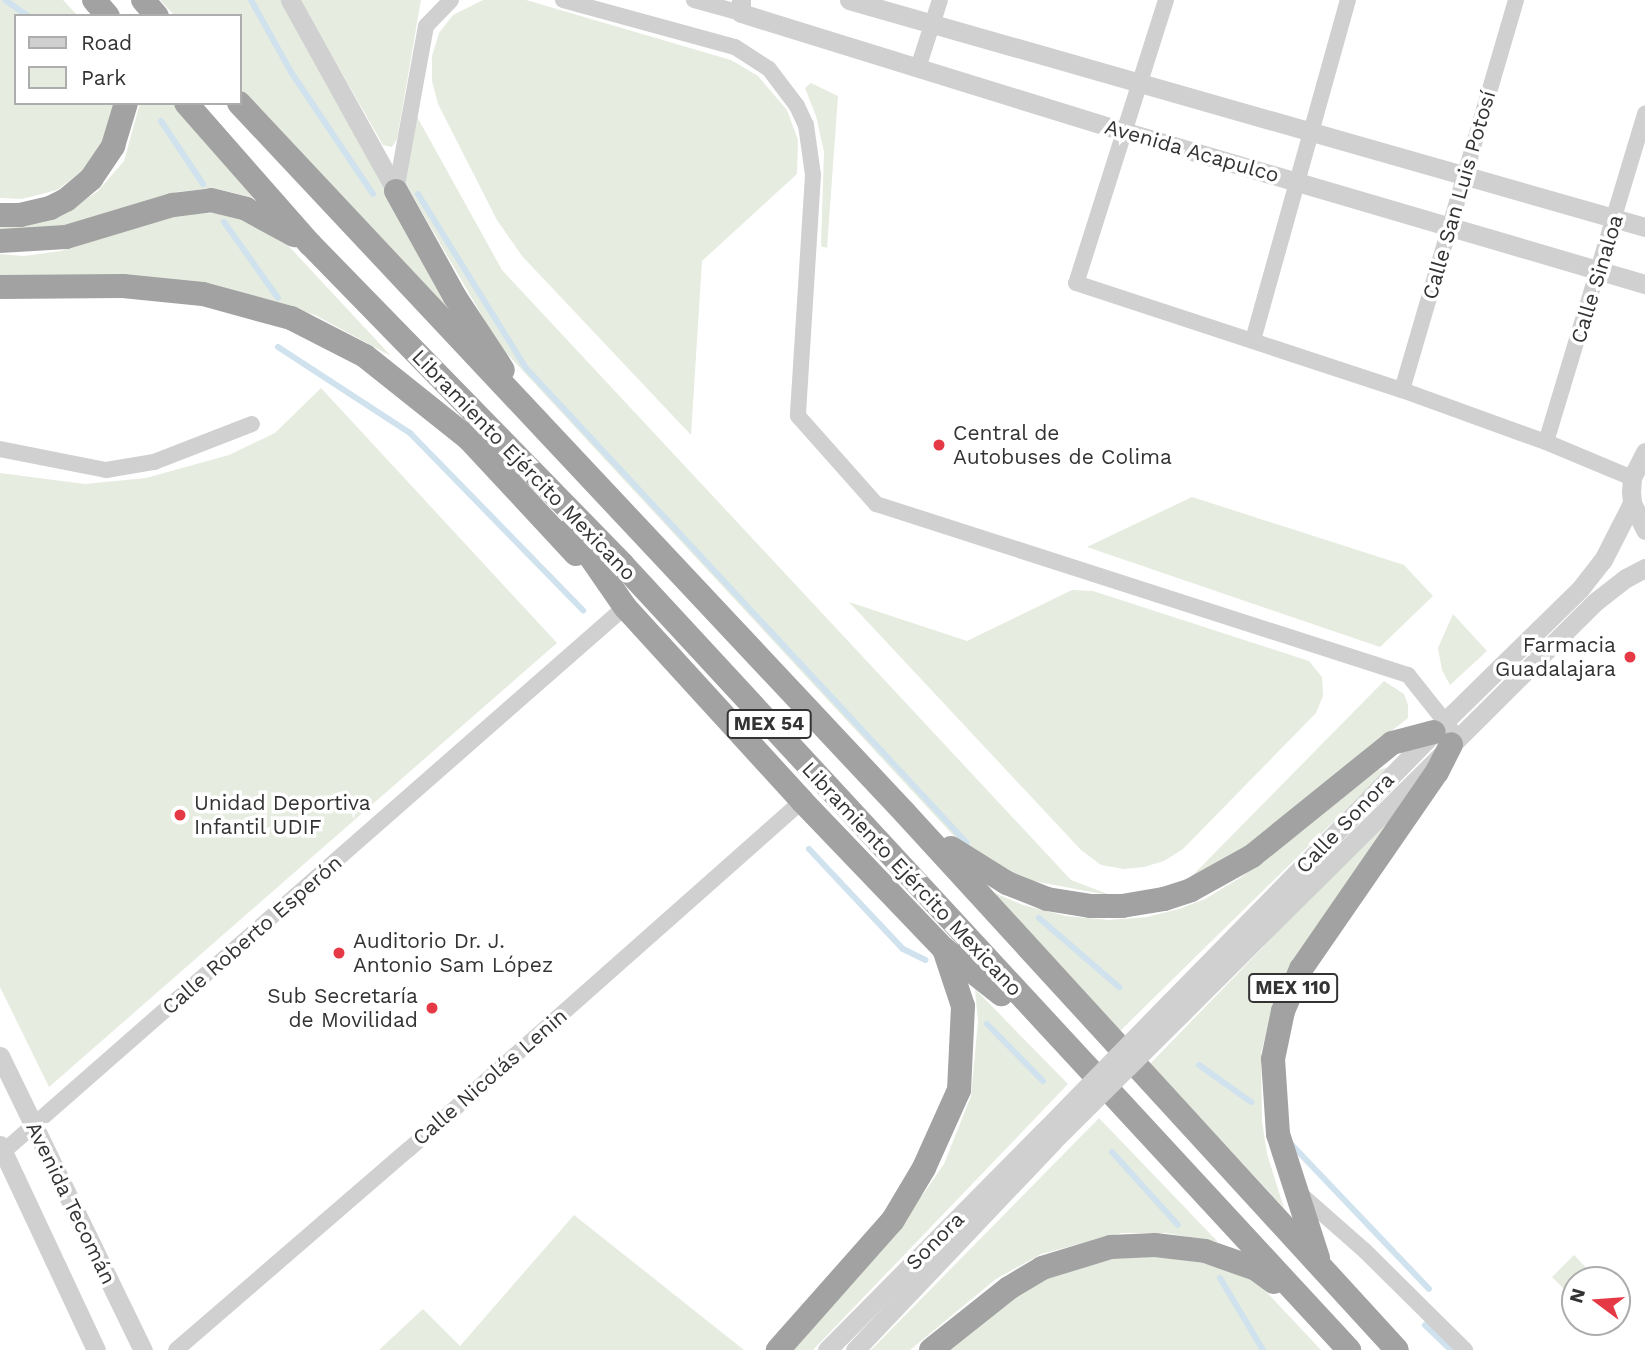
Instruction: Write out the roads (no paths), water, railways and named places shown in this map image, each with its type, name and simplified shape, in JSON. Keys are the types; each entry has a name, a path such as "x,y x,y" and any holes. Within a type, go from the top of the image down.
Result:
{"highway":[{"path":"93,0 106,14"},
{"path":"143,0 155,14"},
{"path":"0,215 20,215 50,208 66,200 91,179 113,146 125,105"},
{"name":"Libramiento Ejército Mexicano","path":"188,105 310,244 622,564 1060,1041 1349,1350"},
{"name":"Libramiento Ejército Mexicano","path":"241,105 539,427 905,813 1397,1350"},
{"path":"396,191 456,297 539,427"},
{"path":"0,241 66,237 173,205 211,200 246,209 310,244"},
{"path":"0,287 123,286 203,294 301,323 365,356 469,439 802,802 944,949 1060,1041"},
{"path":"530,471 625,607"},
{"path":"905,813 972,864 1007,883 1047,899 1091,906 1122,906 1164,899 1191,890 1224,873 1252,856 1392,743 1447,734"},
{"name":"MEX 110","path":"1321,1269 1278,1134 1273,1059 1283,1011 1301,969 1437,772 1447,734"},
{"path":"778,1350 893,1220 924,1168 959,1090 964,1006 944,949"},
{"path":"931,1350 1009,1287 1042,1268 1111,1248 1155,1245 1205,1251 1256,1269 1312,1309"}],"street":[{"path":"290,0 396,191"},
{"path":"396,191 430,0"},
{"path":"426,26 451,0"},
{"path":"563,0 735,47 769,69 797,106 806,125 813,176 798,416 876,504 1408,676 1447,734"},
{"path":"694,0 741,7"},
{"path":"849,0 1645,227"},
{"path":"918,68 940,0"},
{"path":"1166,0 1076,283 1402,390 1546,442 1632,478"},
{"path":"1253,340 1348,0"},
{"name":"Calle San Luis Potosí","path":"1402,390 1516,0"},
{"name":"Avenida Acapulco","path":"741,7 918,68 1123,131 1645,284"},
{"name":"Calle Sinaloa","path":"1546,442 1600,271 1645,114"},
{"path":"0,449 106,470 154,462 252,425"},
{"path":"1645,452 1632,478 1633,503 1645,530"},
{"name":"Calle Sonora","path":"1048,1137 1447,734 1580,589 1603,560 1633,503"},
{"name":"Calle Sonora","path":"1447,734 1595,602 1626,578 1645,568"},
{"name":"Calle Roberto Esperón","path":"2,1149 35,1127 625,607"},
{"name":"Calle Nicolás Lenin","path":"176,1350 408,1150 802,802"},
{"name":"Avenida Tecomán","path":"0,1056 143,1350"},
{"name":"Sonora","path":"827,1350 1048,1137"},
{"name":"Sonora","path":"855,1350 1048,1137"},
{"name":"Avenida Tecomán","path":"2,1149 96,1350"},
{"path":"1294,1188 1365,1251 1465,1350"}],"waterway":[{"path":"5,0 25,14"},
{"path":"251,0 291,72 373,194"},
{"path":"161,121 203,184"},
{"path":"418,194 526,368 967,843"},
{"path":"224,222 278,298"},
{"path":"278,347 410,433 583,610"},
{"path":"809,849 903,949 926,960"},
{"path":"1039,918 1119,987"},
{"path":"987,1024 1043,1081"},
{"path":"1199,1065 1251,1102"},
{"path":"1291,1144 1429,1289"},
{"path":"1112,1152 1178,1225"},
{"path":"1220,1278 1263,1350"},
{"path":"1425,1325 1451,1350"}],"place":[{"name":"Central de Autobuses de Colima","path":"939,445"},
{"name":"Farmacia Guadalajara","path":"1630,657"},
{"name":"Unidad Deportiva Infantil UDIF","path":"180,815"},
{"name":"Auditorio Dr. J. Antonio Sam López","path":"339,953"},
{"name":"Sub Secretaría de Movilidad","path":"432,1008"}]}
